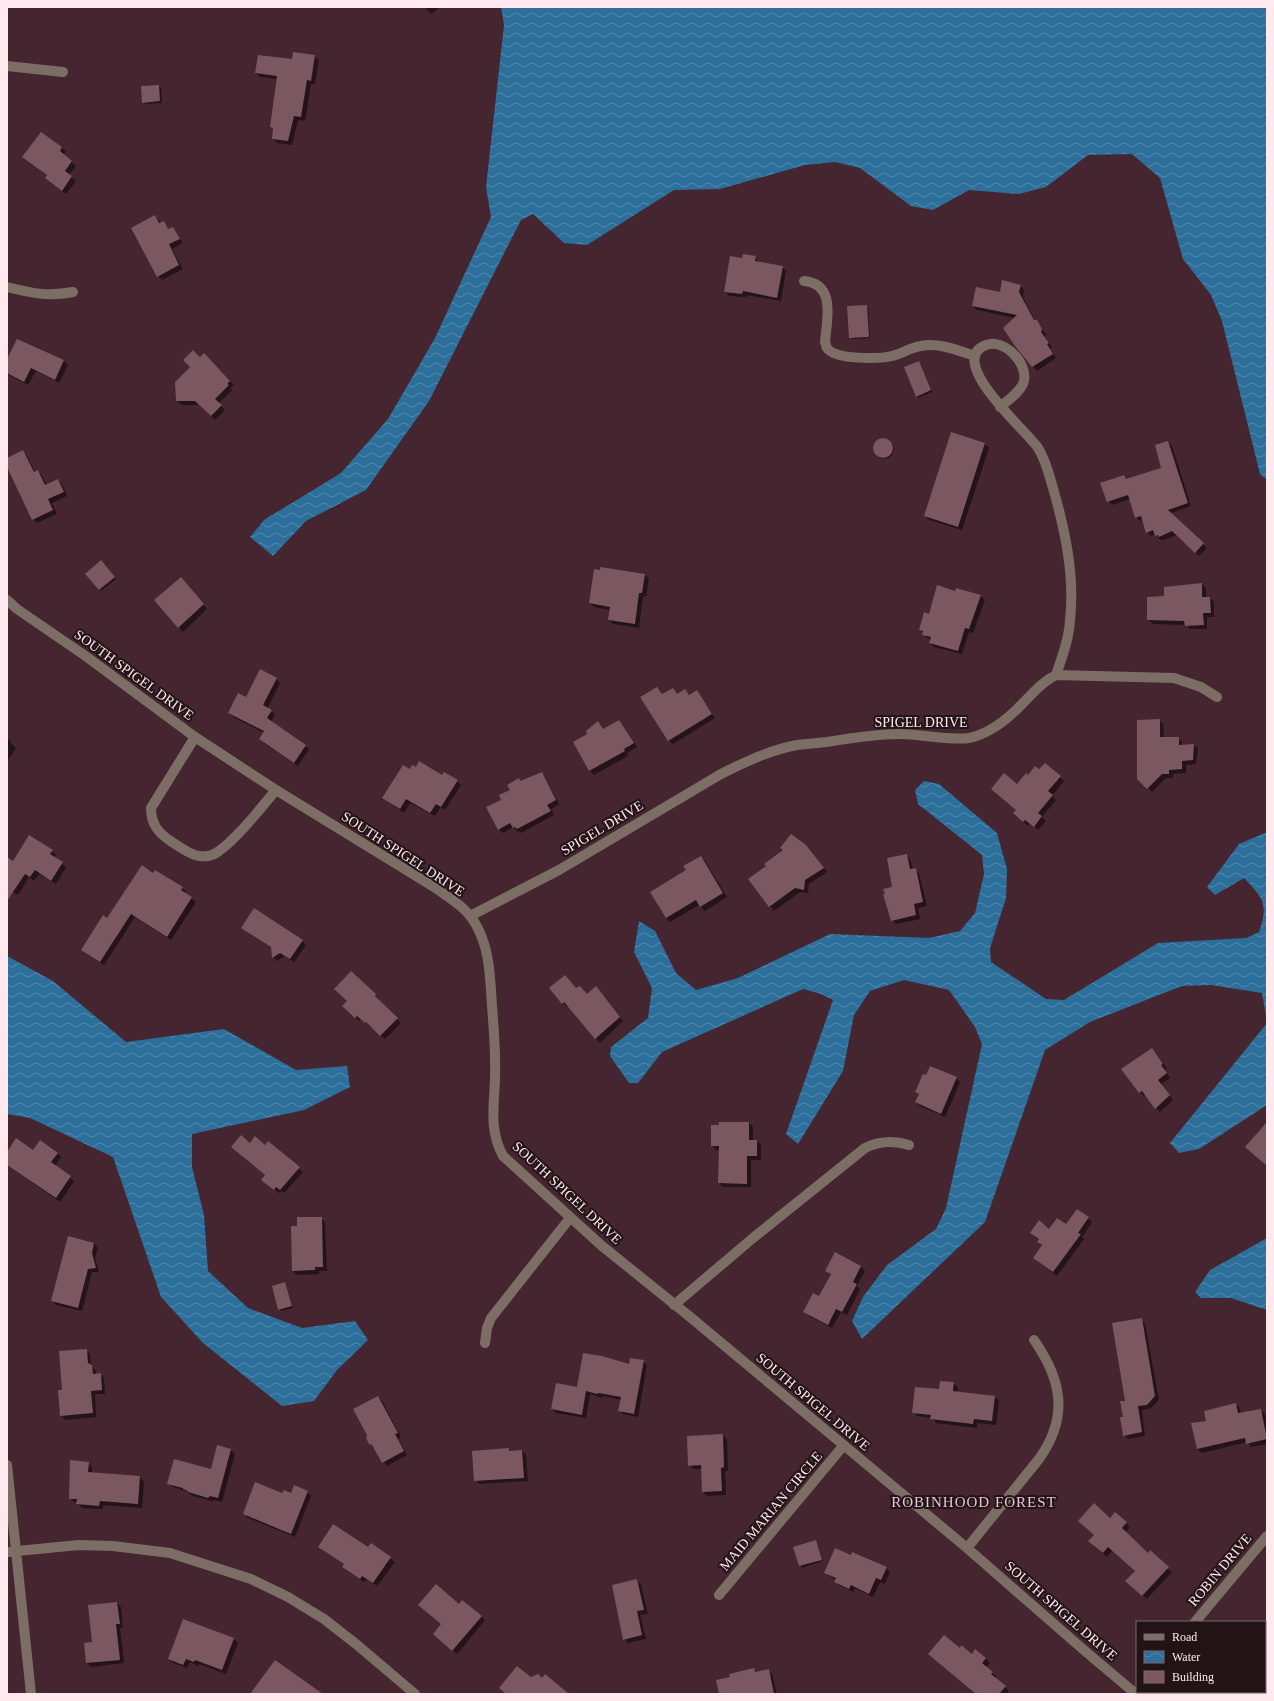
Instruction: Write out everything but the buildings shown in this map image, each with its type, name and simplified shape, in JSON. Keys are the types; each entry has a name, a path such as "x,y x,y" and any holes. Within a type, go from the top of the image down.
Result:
{"street":[{"path":"7,66 63,72"},
{"path":"804,281 818,286 824,291 828,302 825,342 827,348 832,352 852,358 872,359 892,356 921,346 933,345 954,349 975,356"},
{"path":"7,288 40,295 73,292"},
{"path":"1000,407 1021,388 1024,379 1022,366 1016,356 1008,349 994,344 986,345 979,350 975,356 975,366 983,382 1000,407 1039,449 1045,462 1058,506 1067,550 1072,592 1070,620 1065,648 1056,675 1174,678 1201,687 1217,697"},
{"name":"SOUTH SPIGEL DRIVE","path":"7,600 16,609 87,657 195,737 276,790 434,887 454,901 470,916 482,938 488,959 495,1035 496,1074 493,1129 496,1144 503,1156 570,1218 967,1548 1084,1651 1136,1692"},
{"name":"SPIGEL DRIVE","path":"470,916 559,870 721,774 743,763 772,752 796,746 880,734 917,734 969,738 986,732 1000,722 1020,706 1046,679 1056,675"},
{"path":"195,737 151,808 151,818 154,828 170,841 193,854 210,856 219,851 249,822 276,790"},
{"path":"674,1305 753,1238 866,1148 876,1143 890,1141 909,1145"},
{"path":"485,1343 487,1328 491,1318 570,1218"},
{"path":"967,1548 1049,1445 1056,1428 1059,1414 1058,1396 1054,1376 1046,1357 1034,1340"},
{"name":"MAID MARIAN CIRCLE","path":"719,1594 844,1445"},
{"path":"7,1465 12,1551 31,1694"},
{"name":"ROBIN DRIVE","path":"1196,1621 1267,1536"},
{"path":"12,1551 79,1545 114,1546 170,1553 251,1579 288,1597 324,1619 415,1694"}],"water":[{"path":"501,7 1267,7 1267,480 1260,474 1222,321 1211,295 1183,259 1160,178 1132,154 1088,155 1046,187 1019,194 969,190 933,210 911,206 860,168 835,162 805,165 720,189 674,190 587,245 564,243 533,214 521,220 429,401 366,490 306,521 273,556 250,537 264,520 341,473 388,419 435,338 491,217 486,187 504,25"},
{"path":"924,781 939,784 997,833 1007,869 1006,898 990,948 991,962 1046,999 1064,1000 1158,943 1246,938 1259,932 1264,915 1264,908 1260,896 1244,878 1215,895 1207,887 1239,844 1267,832 1267,1022 1262,993 1211,985 1182,986 1090,1022 1045,1050 985,1222 862,1339 852,1321 863,1297 887,1265 936,1229 946,1208 982,1044 975,1027 949,990 904,980 870,991 854,1015 843,1071 798,1144 786,1134 833,1000 821,994 803,989 662,1052 638,1083 629,1083 610,1056 611,1047 648,1018 652,988 634,952 639,921 655,931 676,973 696,990 738,978 830,934 929,938 960,931 975,913 984,874 982,855 918,804 915,790"},
{"path":"7,956 53,981 126,1042 224,1029 296,1070 347,1066 350,1087 304,1110 192,1134 192,1167 204,1215 208,1271 248,1308 302,1328 355,1321 368,1340 337,1370 314,1401 282,1406 203,1343 161,1297 113,1157 30,1118 7,1114"},
{"path":"1267,1023 1267,1105 1199,1149 1179,1153 1170,1143"},
{"path":"1267,1238 1267,1310 1231,1298 1201,1298 1195,1292 1210,1270"}],"district":[{"name":"ROBINHOOD FOREST","path":"974,1502"}]}
